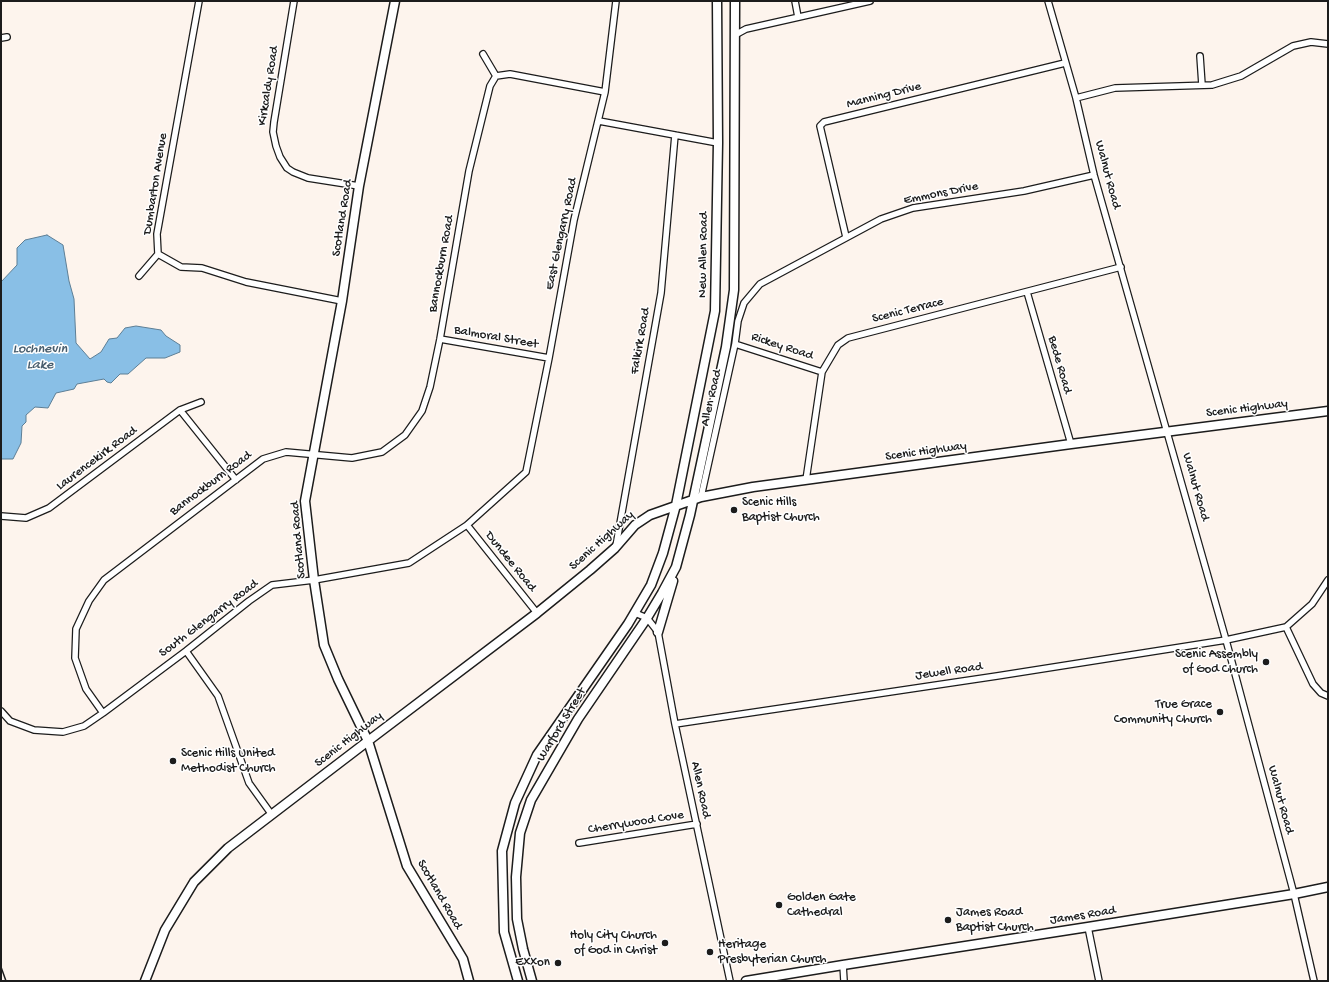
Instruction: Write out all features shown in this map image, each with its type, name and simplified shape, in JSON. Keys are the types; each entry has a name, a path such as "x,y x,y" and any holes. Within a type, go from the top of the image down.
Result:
{"main road":[{"name":"Scotland Road","path":"396,1 359,186 342,301 305,501 314,580 324,645 338,679 368,740 407,866 463,959 469,981"},
{"name":"New Allen Road","path":"676,505 715,311 718,143 717,1"},
{"path":"693,500 726,347 734,290 735,1"},
{"name":"Scenic Highway","path":"145,981 165,930 194,882 228,848 368,740 537,613 615,548 635,525 650,515 702,497 754,487 1167,431 1328,411"},
{"name":"Warford Street","path":"532,981 523,949 518,918 516,877 520,833 531,800 578,719 647,618 662,593 676,567 693,500"},
{"name":"Warford Street","path":"518,981 504,932 502,851 515,803 537,755 635,613 651,585 663,553 676,505"},
{"path":"658,632 676,567"},
{"name":"James Road","path":"746,981 1088,928 1328,887"}],"street":[{"name":"Dumbarton Avenue","path":"199,1 157,234 158,254 181,267 202,268 246,282 342,301"},
{"name":"Kirkcaldy Road","path":"294,1 274,122 273,132 278,151 287,168 293,172 308,178 359,186"},
{"name":"East Glengarry Road","path":"526,472 549,358 574,220 605,92 616,1"},
{"path":"794,1 798,17"},
{"path":"735,34 746,29 847,4 870,1"},
{"name":"Walnut Road","path":"1048,1 1076,98 1094,175 1226,640 1294,894 1314,981"},
{"path":"1076,98 1115,88 1212,85 1241,76 1293,46 1311,42 1328,44"},
{"path":"483,54 496,76 510,74 605,92"},
{"path":"1200,56 1202,85"},
{"name":"Manning Drive","path":"846,237 820,126 824,122 1066,63"},
{"name":"Bannockburn Road","path":"103,713 86,689 75,658 76,629 89,601 104,580 263,459 286,452 314,456 352,458 382,452 405,436 422,411 430,387 440,339 469,171 490,86 496,76"},
{"path":"599,120 718,143"},
{"name":"Falkirk Road","path":"615,548 661,293 675,135"},
{"name":"Emmons Drive","path":"744,303 760,284 881,219 914,208 1024,191 1094,175"},
{"path":"139,276 158,254"},
{"name":"Scenic Terrace","path":"806,480 822,372 838,345 848,338 1121,267"},
{"name":"Bede Road","path":"1027,292 1071,444"},
{"name":"Allen Road","path":"702,497 735,344 738,321 744,303"},
{"name":"Balmoral Street","path":"440,339 549,358"},
{"name":"Rickey Road","path":"735,344 822,372"},
{"name":"Laurencekirk Road","path":"1,516 26,518 49,508 180,410 201,402"},
{"path":"180,410 236,480"},
{"name":"South Glengarry Road","path":"1,711 10,721 34,730 63,732 84,726 186,650 249,600 272,585 314,580 409,563 467,525 526,472"},
{"name":"Dundee Road","path":"467,525 537,613"},
{"path":"1328,580 1312,604 1286,627 1313,684 1321,693 1328,696"},
{"name":"Allen Road","path":"635,613 647,618 658,632 675,724 730,981"},
{"name":"Jewell Road","path":"675,724 998,676 1226,640 1286,627"},
{"path":"186,650 218,696 249,783 272,815"},
{"name":"Cherrywood Cove","path":"579,843 697,824"},
{"path":"1088,928 1099,981"},
{"path":"843,965 844,981"}],"water":[{"name":"Lochnevin Lake","path":"47,235 63,245 69,281 74,299 76,343 90,359 101,352 109,339 117,338 125,328 136,326 161,330 166,336 180,345 180,352 165,358 146,358 128,374 120,374 111,383 104,379 77,384 74,389 56,393 48,408 35,407 26,415 26,422 22,426 21,443 13,459 1,459 1,282 17,265 17,248 25,240"}],"railway":[{"path":"1,967 6,981"}],"place":[{"name":"Scenic Hills Baptist Church","path":"734,510"},
{"name":"Scenic Assembly of God Church","path":"1266,662"},
{"name":"True Grace Community Church","path":"1220,712"},
{"name":"Scenic Hills United Methodist Church","path":"173,761"},
{"name":"Golden Gate Cathedral","path":"779,905"},
{"name":"James Road Baptist Church","path":"948,920"},
{"name":"Holy City Church of God in Christ","path":"665,943"},
{"name":"Heritage Presbyterian Church","path":"710,952"},
{"name":"Exxon","path":"558,963"}]}
